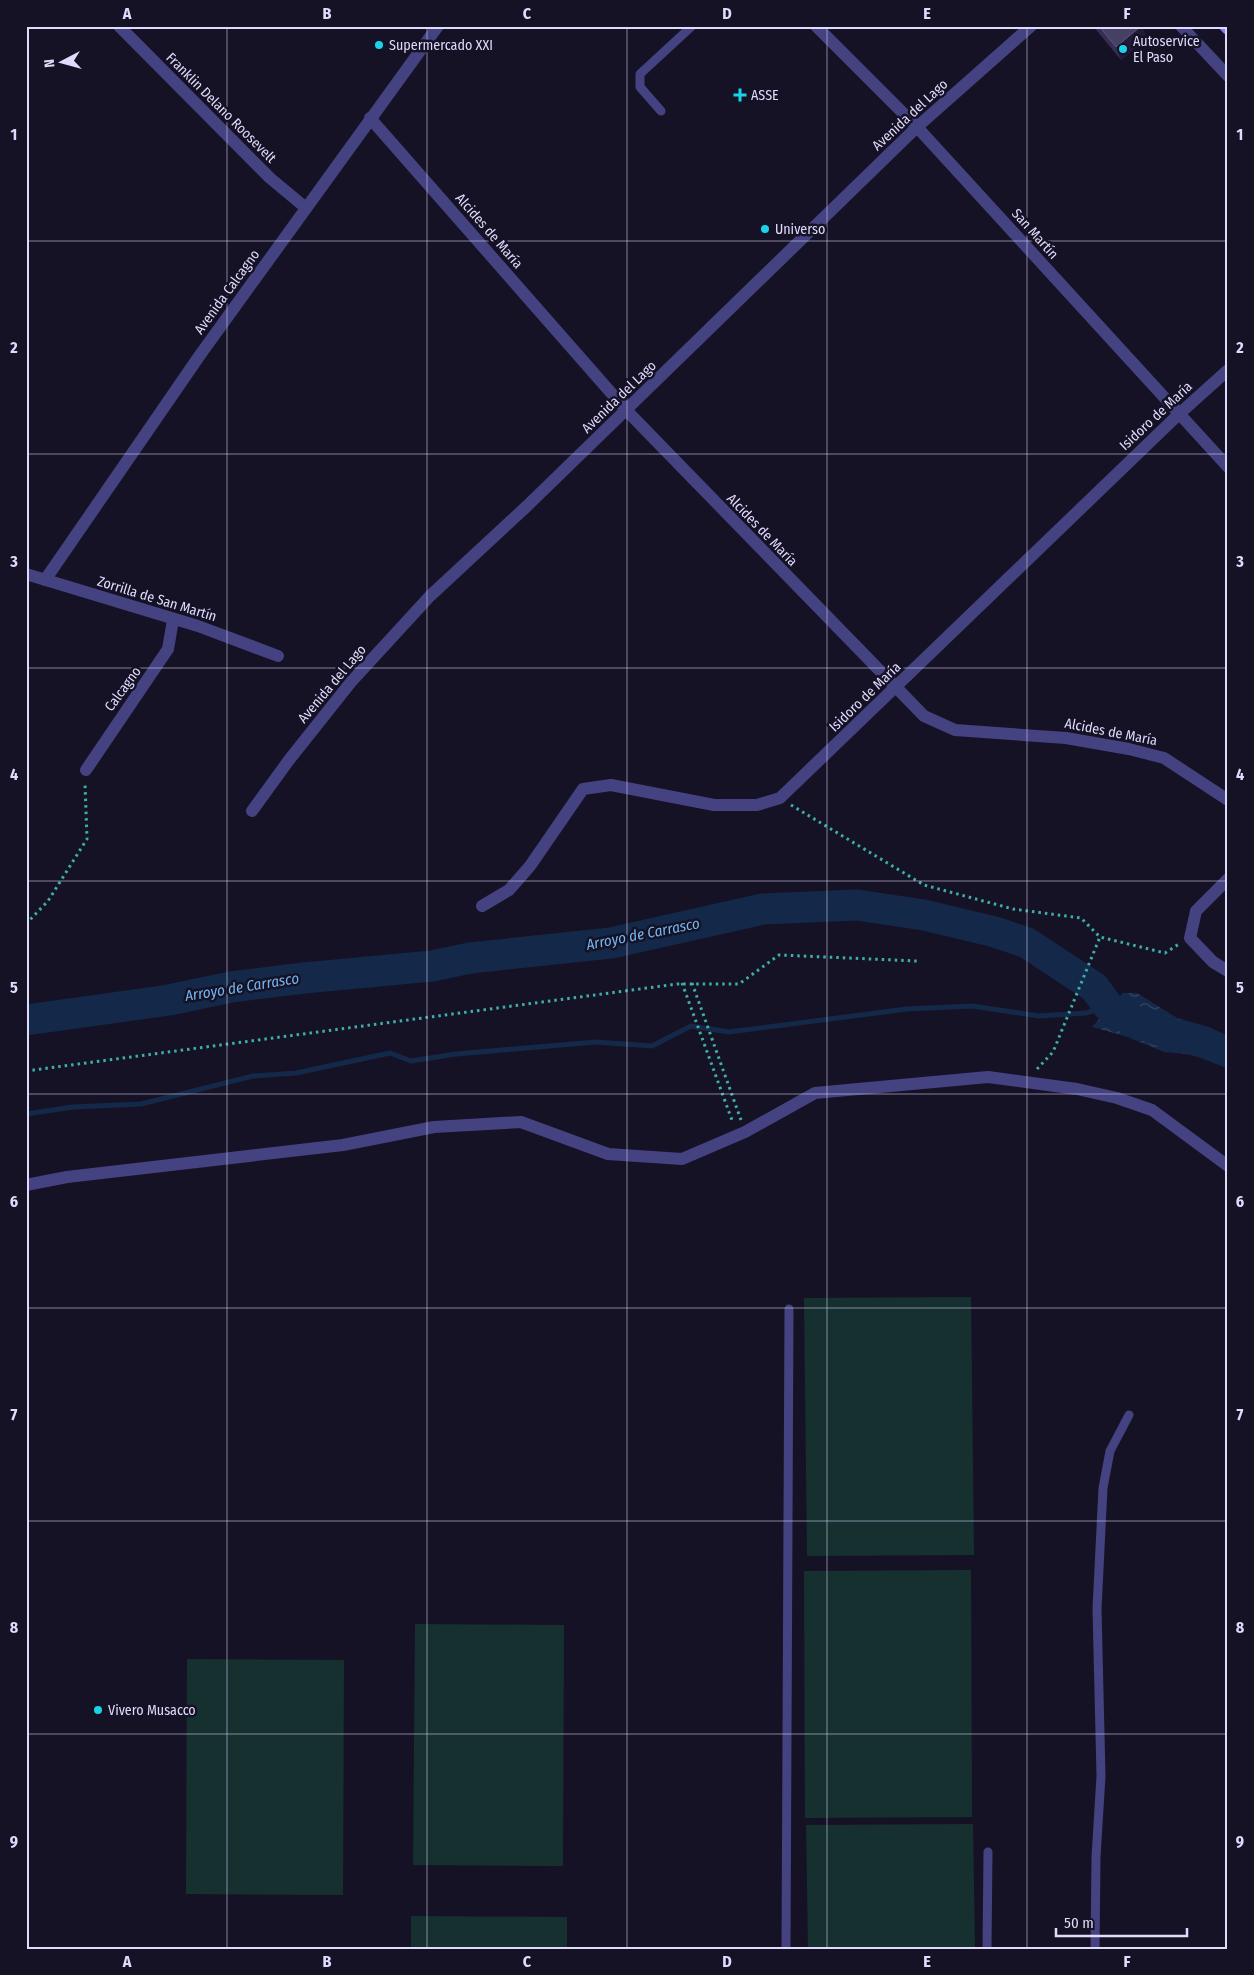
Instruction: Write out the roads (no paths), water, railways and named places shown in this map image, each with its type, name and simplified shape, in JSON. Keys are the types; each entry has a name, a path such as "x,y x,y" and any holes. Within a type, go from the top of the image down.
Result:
{"main road":[{"path":"1225,26 1228,29"}],"street":[{"name":"Franklin Delano Roosevelt","path":"119,26 270,178 306,208"},
{"name":"Avenida Calcagno","path":"45,580 200,355 438,26"},
{"name":"San Martín","path":"816,26 918,127 1228,467"},
{"name":"Avenida del Lago","path":"252,811 289,760 351,682 430,596 627,411 918,127 1030,26"},
{"path":"1181,26 1228,76"},
{"name":"Alcides de María","path":"370,118 627,411 895,689 924,716 955,730 1066,738 1129,748 1164,758 1228,800"},
{"name":"Isidoro de María","path":"482,906 509,890 525,872 583,789 611,785 714,805 757,805 780,798 1179,414 1228,370"},
{"name":"Zorrilla de San Martín","path":"26,574 198,626 278,656"},
{"name":"Calcagno","path":"86,770 168,649 173,620"},
{"path":"1228,879 1196,911 1190,938 1213,962 1228,971"},
{"path":"26,1185 67,1177 343,1144 434,1127 520,1122 608,1154 682,1159 741,1134 815,1094 988,1077 1026,1081 1117,1098 1152,1110 1228,1166"}],"lane":[{"path":"661,111 640,87 640,74 692,26"},
{"path":"786,1949 789,1309"},
{"path":"1095,1949 1096,1857 1101,1776 1098,1609 1102,1488 1110,1451 1129,1415"},
{"path":"987,1949 988,1852"}],"water":[{"path":"1123,993 1137,993 1177,1018 1209,1027 1228,1037 1228,1058 1164,1052 1125,1036 1092,1027"}],"waterway":[{"name":"Arroyo de Carrasco","path":"26,1020 169,1000 231,987 432,966 470,958 611,943 763,909 857,905 924,915 995,932 1027,943 1094,987 1108,1006 1116,1013 1155,1029 1205,1043 1228,1052"},
{"path":"26,1114 73,1107 141,1104 253,1076 296,1073 390,1053 411,1061 456,1054 596,1042 652,1046 691,1026 729,1032 907,1009 972,1006 1039,1016 1086,1013 1108,1006"}],"place":[{"name":"Supermercado XXI","path":"379,45"},
{"name":"Autoservice El Paso","path":"1123,49"},
{"name":"ASSE","path":"740,95"},
{"name":"Universo","path":"765,229"},
{"name":"Vivero Musacco","path":"98,1710"}]}
